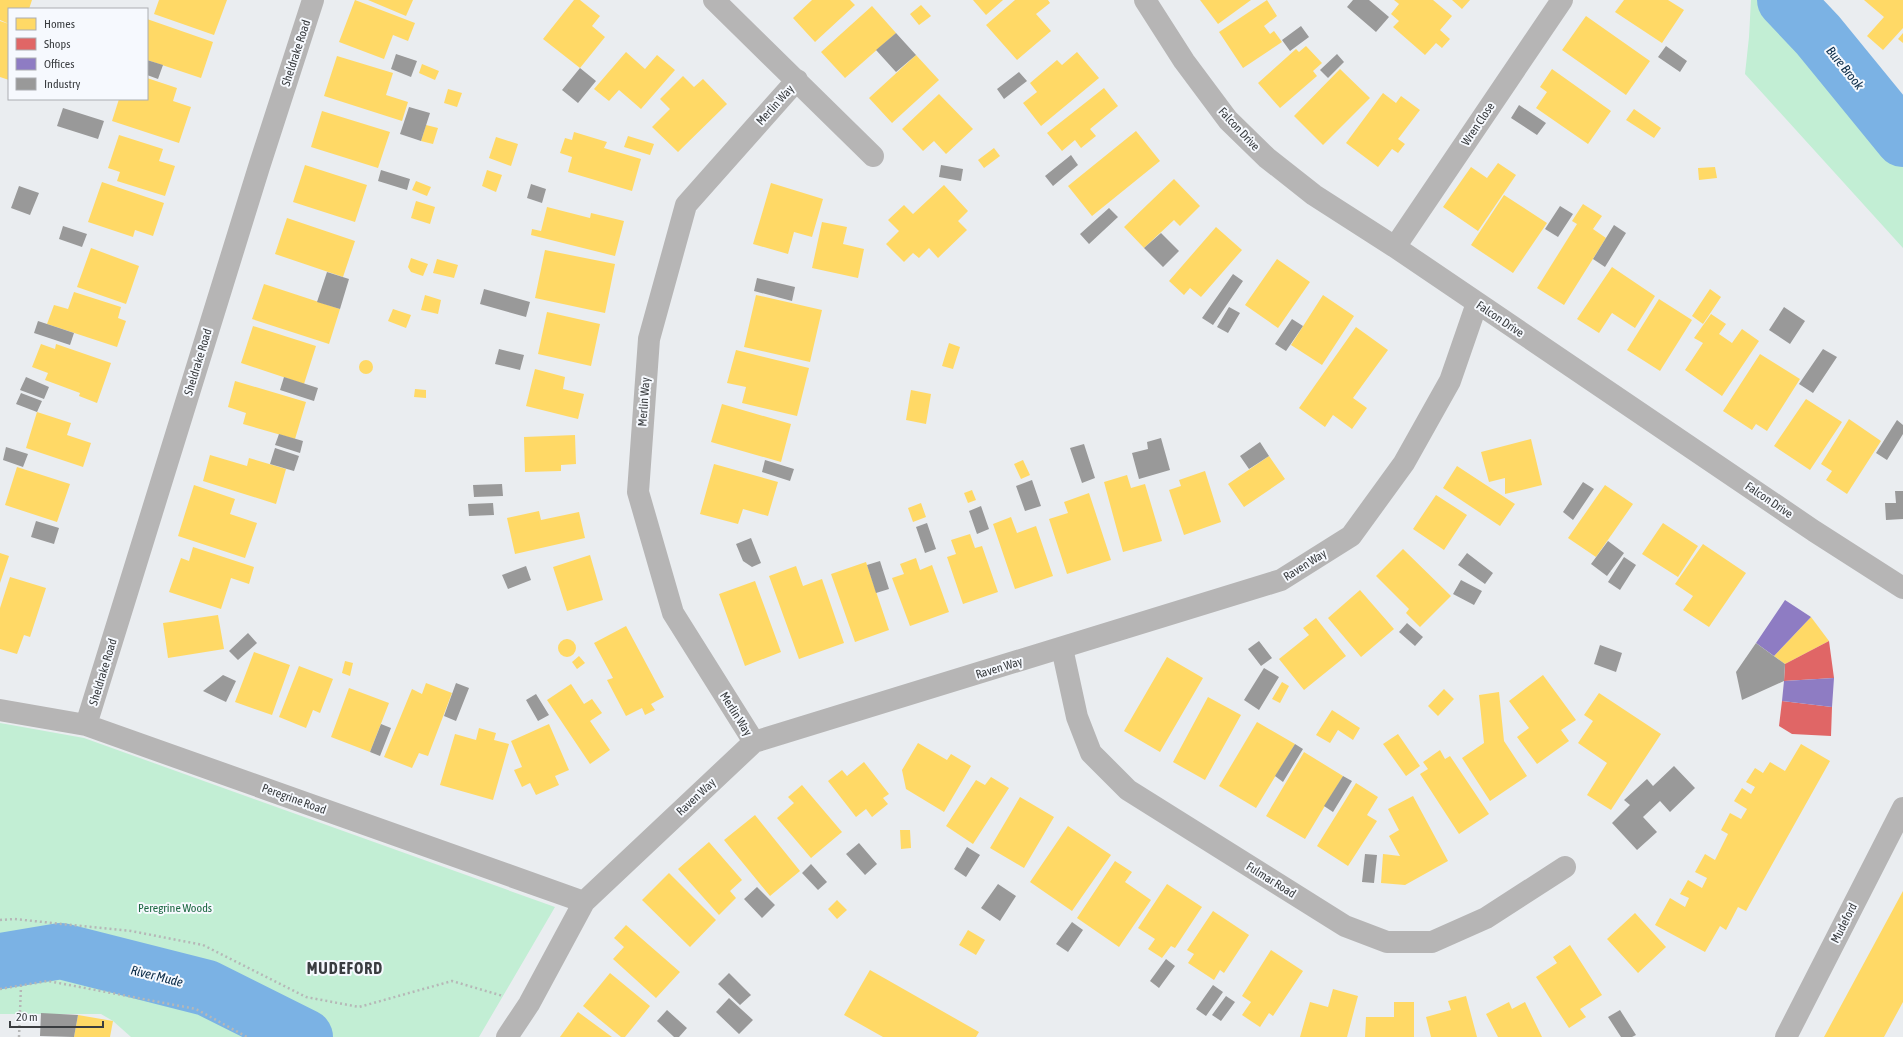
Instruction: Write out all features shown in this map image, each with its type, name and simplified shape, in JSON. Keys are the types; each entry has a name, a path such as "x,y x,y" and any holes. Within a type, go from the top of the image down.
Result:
{"street":[{"name":"Sheldrake Road","path":"86,725 256,175 313,0"},
{"name":"Merlin Way","path":"714,0 873,156"},
{"name":"Falcon Drive","path":"1145,0 1184,61 1228,120 1267,158 1314,195 1395,247 1814,531 1903,588"},
{"name":"Wren Close","path":"1395,247 1562,0"},
{"name":"Merlin Way","path":"754,742 673,613 638,492 649,339 686,205 797,80"},
{"name":"Raven Way","path":"507,1037 529,1004 584,902 754,742 1281,580 1351,536 1404,463 1450,382 1477,303"},
{"name":"Fulmar Road","path":"1062,648 1077,717 1090,753 1101,764 1128,790 1345,926 1387,942 1432,942 1486,918 1565,867"},
{"name":"Peregrine Road","path":"0,710 86,725 584,902"},
{"name":"Mudeford","path":"1786,1037 1903,808"}],"path":[{"path":"0,920 14,919 131,931 203,945 306,996 359,1007 452,981 529,1004"},
{"path":"0,989 48,981 196,1009 247,1037"},
{"path":"19,1037 21,986"}],"green space":[{"path":"1751,0 1773,0 1846,87 1903,147 1903,248 1745,74"},
{"name":"Peregrine Woods","path":"0,723 84,738 555,907 479,1037 131,1037 113,1021 101,1014 0,1014"}],"building: Homes":[{"path":"0,0 32,0 29,8 8,8 8,24 0,20"},
{"path":"159,0 227,0 214,35 154,14"},
{"path":"355,0 415,23 408,41 393,35 384,59 339,42"},
{"path":"368,0 413,0 406,16"},
{"path":"574,0 580,0 600,16 592,26 605,37 580,68 543,39"},
{"path":"812,0 850,0 855,5 815,42 793,18"},
{"path":"973,0 1003,0 986,15"},
{"path":"1015,0 1048,0 1050,3 1036,14 1051,31 1017,60 986,25"},
{"path":"1200,0 1251,0 1218,24"},
{"path":"1267,0 1277,16 1264,26 1270,34 1274,31 1282,42 1243,68 1219,32"},
{"path":"1394,0 1433,0 1452,16 1440,30 1450,39 1442,48 1436,43 1425,55 1393,27 1399,21 1391,14 1399,4"},
{"path":"1452,0 1470,0 1462,9"},
{"path":"1624,0 1668,0 1684,10 1662,43 1615,12"},
{"path":"1864,0 1903,0 1903,28 1883,50 1867,36 1884,17"},
{"path":"921,5 931,16 919,25 910,14"},
{"path":"872,6 896,33 845,78 821,52"},
{"path":"1586,16 1650,61 1626,95 1562,50"},
{"path":"148,19 213,42 201,78 148,60"},
{"path":"0,21 8,24 8,80 0,77"},
{"path":"1903,33 1903,43 1898,39"},
{"path":"1306,46 1322,63 1313,71 1317,76 1280,108 1258,83 1296,49 1299,52"},
{"path":"626,52 645,69 657,55 675,70 641,109 619,90 609,101 594,89"},
{"path":"1077,52 1099,78 1041,126 1023,103 1037,92 1030,83 1057,60 1062,65"},
{"path":"916,55 939,80 892,123 869,98"},
{"path":"337,56 393,73 386,95 408,102 402,121 324,96"},
{"path":"422,64 439,71 435,80 419,73"},
{"path":"1340,69 1370,98 1323,145 1294,116"},
{"path":"1552,69 1611,111 1588,144 1536,108 1547,92 1540,87"},
{"path":"683,76 694,87 703,79 727,104 678,152 652,127 670,109 660,99"},
{"path":"148,78 177,88 173,101 191,107 179,143 112,121 119,100 148,100"},
{"path":"1104,88 1118,106 1090,129 1096,136 1081,148 1075,140 1062,151 1047,133"},
{"path":"448,89 462,93 457,107 444,103"},
{"path":"1383,93 1396,103 1401,96 1420,110 1398,139 1405,144 1398,153 1392,149 1378,167 1346,143"},
{"path":"939,94 973,129 946,154 934,141 923,151 902,129"},
{"path":"1634,109 1661,128 1654,138 1626,120"},
{"path":"322,111 390,132 378,168 311,147"},
{"path":"426,125 438,128 433,144 421,141"},
{"path":"1136,131 1160,161 1092,216 1068,186"},
{"path":"574,132 607,142 604,148 641,159 632,191 568,172 572,157 560,153 565,138 572,140"},
{"path":"119,135 163,149 159,161 175,166 165,196 117,181 120,172 108,168"},
{"path":"628,136 654,144 650,155 624,147"},
{"path":"496,137 518,144 511,166 489,158"},
{"path":"994,148 1000,156 984,168 978,160"},
{"path":"1498,163 1516,175 1478,231 1443,207 1471,167 1487,178"},
{"path":"305,165 367,185 355,222 293,202"},
{"path":"1715,167 1717,178 1699,180 1698,168"},
{"path":"487,170 502,175 496,192 482,186"},
{"path":"1174,179 1200,206 1180,226 1174,220 1144,248 1124,227"},
{"path":"416,181 431,187 427,196 412,190"},
{"path":"102,182 164,203 153,236 135,230 133,237 88,222"},
{"path":"771,183 823,199 812,237 794,232 788,254 753,244"},
{"path":"944,185 968,211 958,221 967,230 938,258 929,248 919,258 913,253 904,262 886,244 899,231 888,220 904,205 913,214"},
{"path":"1504,195 1547,223 1513,273 1471,245"},
{"path":"416,201 435,207 430,224 411,218"},
{"path":"1583,204 1602,216 1593,229 1606,238 1564,305 1537,288 1577,224 1572,221"},
{"path":"547,207 590,218 591,213 624,221 615,256 531,235 532,229 541,231"},
{"path":"287,218 355,241 343,277 275,254"},
{"path":"822,222 847,227 843,244 864,249 858,278 812,268"},
{"path":"1216,227 1242,250 1201,297 1190,288 1184,295 1169,281"},
{"path":"91,248 139,266 126,304 77,287"},
{"path":"545,250 615,264 605,313 535,298"},
{"path":"411,258 428,264 423,276 411,272 408,267"},
{"path":"437,259 458,265 454,278 433,273"},
{"path":"1277,259 1310,282 1278,328 1245,305"},
{"path":"1612,267 1655,296 1635,328 1612,313 1599,333 1577,319"},
{"path":"264,284 340,309 329,344 252,319"},
{"path":"1710,289 1721,297 1703,324 1692,316"},
{"path":"74,292 121,307 118,318 126,321 117,347 47,324 54,305 68,309"},
{"path":"425,295 441,300 438,314 421,310"},
{"path":"756,295 822,310 810,362 744,347"},
{"path":"1323,295 1354,316 1322,365 1291,345"},
{"path":"1659,299 1692,320 1660,371 1627,350"},
{"path":"393,309 411,315 406,328 388,321"},
{"path":"547,312 600,324 591,366 538,354"},
{"path":"1711,314 1726,324 1719,334 1732,343 1742,329 1759,341 1722,396 1685,370 1703,343 1694,338"},
{"path":"253,326 316,346 304,384 241,363"},
{"path":"1356,327 1388,350 1353,398 1367,408 1352,429 1333,415 1325,427 1299,408"},
{"path":"949,343 960,347 953,369 942,366"},
{"path":"41,344 55,349 56,344 111,363 97,403 79,396 80,393 45,380 48,373 32,367"},
{"path":"736,350 809,368 797,416 742,403 746,387 727,383"},
{"path":"1760,354 1800,379 1767,431 1756,424 1752,430 1723,411"},
{"path":"366,360 371,362 373,367 371,372 366,374 361,372 359,367 361,362"},
{"path":"535,369 565,377 563,389 584,394 578,419 526,406"},
{"path":"235,381 306,402 295,439 243,424 246,413 228,407"},
{"path":"415,389 426,390 426,398 414,397"},
{"path":"911,390 931,394 926,424 906,420"},
{"path":"1806,399 1842,422 1810,470 1774,446"},
{"path":"722,404 791,424 781,462 711,442"},
{"path":"37,412 71,423 67,435 91,443 83,467 26,448"},
{"path":"1849,419 1881,441 1847,494 1826,480 1832,471 1821,464"},
{"path":"575,435 576,464 561,465 561,471 525,472 524,437"},
{"path":"1531,439 1542,485 1505,494 1505,478 1489,482 1481,452"},
{"path":"210,455 247,466 249,458 286,469 276,504 203,481"},
{"path":"1269,456 1285,479 1244,507 1228,484"},
{"path":"1023,460 1030,475 1021,479 1014,464"},
{"path":"714,464 778,482 768,516 743,509 738,524 700,514"},
{"path":"1457,466 1515,504 1500,526 1443,488"},
{"path":"17,467 70,484 57,522 5,505"},
{"path":"1205,471 1221,522 1184,535 1169,490 1181,486 1179,480"},
{"path":"1127,475 1131,488 1145,484 1162,541 1123,552 1104,482"},
{"path":"194,485 235,499 230,514 257,523 245,558 178,536"},
{"path":"1605,485 1633,504 1596,557 1568,538"},
{"path":"972,490 976,500 968,503 964,493"},
{"path":"1089,493 1111,560 1067,574 1049,519 1068,513 1064,502"},
{"path":"1436,495 1467,515 1444,550 1413,529"},
{"path":"921,503 926,517 913,522 908,508"},
{"path":"539,511 541,520 579,512 585,538 515,554 507,518"},
{"path":"1011,517 1017,533 1036,526 1053,576 1015,589 993,524"},
{"path":"1663,523 1698,546 1678,577 1642,554"},
{"path":"970,534 975,548 982,546 998,592 963,604 947,557 956,554 951,540"},
{"path":"1703,544 1746,573 1709,627 1683,610 1693,596 1675,584"},
{"path":"193,547 254,567 249,584 231,578 221,609 169,592 181,558 189,561"},
{"path":"1403,549 1451,596 1420,627 1406,613 1409,609 1376,576"},
{"path":"0,553 9,556 0,583"},
{"path":"590,555 603,600 567,611 553,567"},
{"path":"916,558 920,570 932,565 949,612 910,626 892,578 904,574 900,564"},
{"path":"866,562 889,630 855,642 831,574"},
{"path":"796,566 803,586 822,579 844,643 799,659 769,576"},
{"path":"10,577 46,588 30,637 24,635 17,654 0,649 0,608"},
{"path":"755,581 781,652 745,666 719,594"},
{"path":"1360,590 1394,629 1361,657 1328,618"},
{"path":"218,615 224,649 168,658 163,623"},
{"path":"1811,617 1829,641 1785,664 1774,656"},
{"path":"1316,618 1346,656 1304,690 1279,659 1309,635 1303,628"},
{"path":"626,626 664,697 651,704 655,710 645,715 642,708 626,716 607,680 613,678 594,643"},
{"path":"563,639 571,639 576,644 574,655 571,657 563,657 558,652 558,644"},
{"path":"254,652 290,665 272,715 235,702"},
{"path":"579,656 585,663 577,669 572,662"},
{"path":"1167,657 1203,678 1160,752 1124,731"},
{"path":"345,661 353,663 350,676 342,673"},
{"path":"299,666 333,679 320,713 313,710 306,728 279,717"},
{"path":"1543,675 1576,720 1561,730 1569,741 1537,764 1517,737 1529,728 1509,701"},
{"path":"1282,682 1289,686 1280,703 1272,699"},
{"path":"426,683 452,693 428,756 419,753 412,768 384,757 412,689 422,694"},
{"path":"571,684 584,704 592,699 602,713 590,721 610,750 590,764 547,700"},
{"path":"349,688 389,703 370,752 331,737"},
{"path":"1444,689 1454,699 1438,716 1428,706"},
{"path":"1499,692 1504,741 1527,776 1490,801 1462,758 1484,743 1479,695"},
{"path":"1599,693 1661,734 1611,810 1587,795 1607,763 1578,743 1593,721 1584,715"},
{"path":"1208,697 1241,715 1205,780 1173,762"},
{"path":"1332,710 1360,728 1353,740 1338,730 1330,743 1316,735"},
{"path":"1257,722 1295,744 1256,808 1219,786"},
{"path":"549,724 569,770 555,776 559,785 536,795 530,783 522,787 514,770 522,767 511,741"},
{"path":"479,728 496,733 494,740 509,744 493,800 440,785 455,734 476,740"},
{"path":"1398,734 1420,766 1406,776 1383,744"},
{"path":"918,743 947,760 951,754 971,766 944,812 906,789 902,770"},
{"path":"1801,744 1830,761 1746,911 1738,907 1726,930 1720,926 1705,952 1655,925 1670,898 1685,907 1689,898 1680,894 1688,880 1702,888 1707,878 1695,872 1705,854 1715,860 1728,834 1721,830 1730,813 1741,819 1747,809 1734,801 1742,788 1751,794 1755,787 1746,782 1755,768 1763,773 1770,762 1785,771"},
{"path":"1440,750 1445,759 1450,756 1489,814 1459,834 1420,774 1428,769 1423,762"},
{"path":"1304,752 1343,776 1305,839 1266,816"},
{"path":"864,762 889,794 883,798 888,804 872,817 866,809 856,817 828,781 842,770 847,776"},
{"path":"991,777 1009,788 973,844 946,826 976,780 985,785"},
{"path":"1356,783 1378,797 1367,815 1377,821 1348,866 1317,846"},
{"path":"802,785 842,832 811,858 777,818 794,803 788,797"},
{"path":"1413,796 1448,861 1405,885 1381,883 1383,854 1400,856 1389,836 1399,830 1388,809"},
{"path":"1020,797 1054,817 1024,868 990,848"},
{"path":"755,815 800,871 770,896 724,840"},
{"path":"1068,826 1111,855 1072,911 1030,882"},
{"path":"900,830 910,830 911,848 901,849"},
{"path":"709,842 742,880 730,891 736,898 719,915 678,869"},
{"path":"1115,861 1132,872 1125,882 1151,900 1119,947 1077,918"},
{"path":"669,873 716,920 690,947 642,900"},
{"path":"1167,884 1202,907 1175,948 1171,946 1162,958 1148,949 1155,939 1138,928"},
{"path":"1903,891 1903,1002 1884,1037 1824,1037"},
{"path":"837,900 847,910 837,919 828,909"},
{"path":"1213,911 1249,935 1224,973 1220,970 1214,980 1188,963 1194,954 1187,950"},
{"path":"1635,913 1666,947 1638,973 1607,939"},
{"path":"626,925 680,972 656,998 613,959 624,947 614,938"},
{"path":"968,930 985,940 976,955 959,945"},
{"path":"1570,945 1602,995 1580,1009 1586,1017 1569,1028 1536,977 1557,963 1553,957"},
{"path":"1271,950 1303,971 1273,1016 1269,1013 1260,1027 1242,1015 1251,1002 1242,996"},
{"path":"870,970 979,1032 976,1037 883,1037 844,1015"},
{"path":"610,973 650,1006 625,1037 621,1037 583,1006"},
{"path":"1333,989 1358,996 1347,1037 1300,1037 1310,1002 1328,1007"},
{"path":"1466,996 1477,1037 1431,1037 1426,1017 1451,1010 1448,1001"},
{"path":"1394,1002 1414,1002 1414,1037 1365,1037 1366,1017 1394,1017"},
{"path":"1509,1002 1512,1009 1525,1002 1542,1037 1498,1037 1486,1014"},
{"path":"578,1012 612,1037 560,1037"},
{"path":"78,1015 113,1021 110,1037 74,1037"}],"building: Shops":[{"path":"1829,641 1834,678 1784,681 1785,664"},
{"path":"1782,701 1832,707 1831,736 1792,734 1779,726"}],"building: Offices":[{"path":"1785,600 1811,617 1774,656 1756,643"},
{"path":"1834,678 1832,707 1782,701 1784,681"}],"building: Industry":[{"path":"1353,0 1369,0 1389,17 1376,32 1347,7"},
{"path":"1301,26 1309,37 1290,51 1282,40"},
{"path":"896,33 916,55 896,72 876,50"},
{"path":"1666,46 1687,61 1680,72 1658,57"},
{"path":"396,54 417,61 411,77 391,69"},
{"path":"1337,54 1344,62 1328,78 1320,70"},
{"path":"148,60 163,65 158,79 148,75"},
{"path":"580,68 596,81 578,103 562,90"},
{"path":"1019,72 1027,81 1004,99 997,89"},
{"path":"1519,105 1546,123 1537,135 1511,118"},
{"path":"409,107 430,113 421,141 400,134"},
{"path":"63,108 104,121 98,139 57,126"},
{"path":"1071,155 1078,165 1053,186 1045,176"},
{"path":"941,165 963,169 961,181 939,177"},
{"path":"381,170 410,179 407,190 378,181"},
{"path":"531,184 546,189 542,203 527,198"},
{"path":"19,186 39,193 30,215 11,208"},
{"path":"1560,206 1573,214 1558,237 1545,229"},
{"path":"1109,208 1118,217 1089,244 1080,234"},
{"path":"1614,225 1626,233 1605,267 1593,259"},
{"path":"63,226 87,234 82,247 59,239"},
{"path":"1161,233 1179,251 1163,267 1144,248"},
{"path":"327,272 349,279 340,309 317,302"},
{"path":"1233,274 1243,281 1213,325 1202,318"},
{"path":"757,278 795,287 792,301 754,291"},
{"path":"484,289 530,302 526,317 480,304"},
{"path":"1229,307 1240,313 1228,333 1217,327"},
{"path":"1784,307 1805,321 1790,344 1769,330"},
{"path":"1292,319 1303,326 1286,351 1275,344"},
{"path":"38,321 74,333 70,345 34,333"},
{"path":"499,349 524,355 520,370 495,364"},
{"path":"1823,349 1837,357 1813,393 1799,384"},
{"path":"26,377 49,387 44,399 20,390"},
{"path":"284,377 318,388 314,401 280,390"},
{"path":"21,393 42,401 37,412 16,404"},
{"path":"1897,420 1903,425 1903,434 1887,460 1876,453"},
{"path":"279,434 303,441 300,453 275,445"},
{"path":"1161,438 1170,470 1139,479 1132,453 1148,449 1147,442"},
{"path":"1260,442 1269,456 1249,469 1240,456"},
{"path":"1084,444 1095,478 1082,483 1070,448"},
{"path":"6,447 28,454 23,467 3,460"},
{"path":"275,448 299,456 294,471 270,464"},
{"path":"765,460 794,469 790,481 762,472"},
{"path":"1032,480 1041,506 1025,511 1016,486"},
{"path":"1583,482 1594,489 1573,520 1563,512"},
{"path":"502,484 503,496 474,497 473,485"},
{"path":"1895,491 1903,491 1903,519 1886,520 1885,503 1896,503"},
{"path":"493,503 494,515 469,516 468,504"},
{"path":"981,506 989,529 977,534 969,511"},
{"path":"36,521 59,528 54,544 31,537"},
{"path":"927,523 936,549 925,553 916,527"},
{"path":"751,538 761,563 752,567 743,561 736,544"},
{"path":"1608,541 1624,553 1607,576 1591,564"},
{"path":"1467,553 1493,573 1485,584 1458,565"},
{"path":"1624,557 1636,565 1620,590 1608,582"},
{"path":"880,561 889,589 876,593 867,565"},
{"path":"526,566 531,580 508,589 502,575"},
{"path":"1461,580 1482,591 1474,605 1453,594"},
{"path":"1407,623 1423,637 1415,646 1399,632"},
{"path":"248,633 257,643 238,660 229,651"},
{"path":"1259,641 1272,658 1261,666 1248,649"},
{"path":"1756,643 1785,664 1784,681 1742,700 1736,672"},
{"path":"1600,645 1622,653 1616,672 1594,664"},
{"path":"1264,668 1279,677 1259,710 1244,700"},
{"path":"223,675 236,681 226,702 203,691"},
{"path":"456,683 469,688 456,721 444,716"},
{"path":"536,694 549,715 538,721 526,700"},
{"path":"381,724 391,728 380,756 370,752"},
{"path":"1295,744 1303,749 1283,782 1275,776"},
{"path":"1674,766 1695,788 1670,812 1660,801 1643,817 1657,832 1637,850 1612,823 1630,805 1624,800 1647,779 1653,786"},
{"path":"1343,776 1352,781 1333,812 1324,806"},
{"path":"859,843 877,864 865,875 846,854"},
{"path":"967,847 980,855 966,877 954,869"},
{"path":"1365,854 1377,855 1374,883 1362,882"},
{"path":"811,864 827,882 818,890 802,873"},
{"path":"998,884 1016,896 1000,921 981,908"},
{"path":"757,887 775,905 762,918 744,899"},
{"path":"1072,922 1083,930 1068,952 1056,944"},
{"path":"1166,959 1175,966 1159,988 1150,981"},
{"path":"729,973 751,995 740,1005 718,984"},
{"path":"1213,985 1223,992 1206,1016 1196,1009"},
{"path":"1226,996 1235,1002 1221,1021 1212,1015"},
{"path":"729,998 753,1020 739,1034 716,1012"},
{"path":"667,1010 687,1028 679,1037 674,1037 657,1021"},
{"path":"1620,1010 1636,1035 1632,1037 1621,1037 1608,1017"},
{"path":"41,1013 78,1015 74,1037 40,1036"}],"waterway":[{"name":"Bure Brook","path":"1785,0 1818,35 1903,139"},
{"name":"River Mude","path":"0,961 61,951 207,988 305,1037"}],"district":[{"name":"MUDEFORD","path":"345,968"}]}
